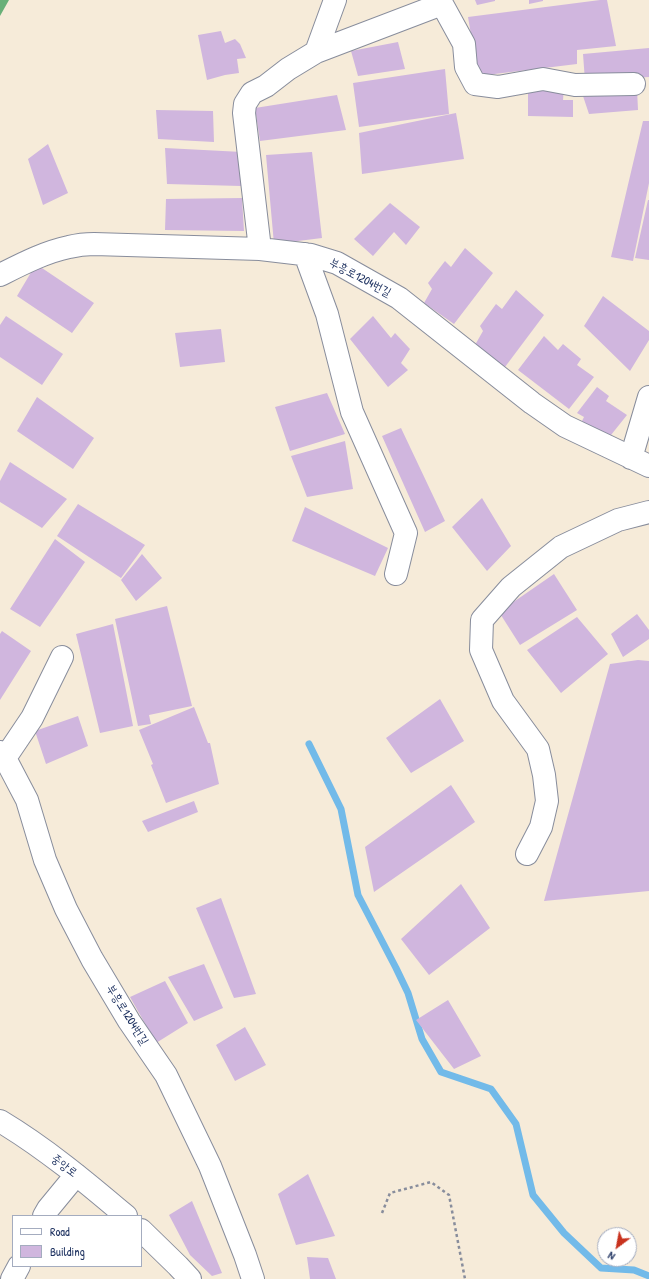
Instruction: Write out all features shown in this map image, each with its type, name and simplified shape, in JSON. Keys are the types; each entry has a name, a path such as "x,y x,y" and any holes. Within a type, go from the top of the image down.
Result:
{"street":[{"path":"316,52 335,0"},
{"path":"260,249 244,113 245,104 252,93 316,52 442,4 464,44 466,67 475,84 498,87 543,79 575,85 634,84"},
{"name":"부흥로1204번길","path":"0,275 31,259 70,246 94,244 260,249 306,254 337,263 399,298 532,403 565,426 640,462"},
{"path":"306,254 327,314 352,412 406,533 396,574"},
{"path":"640,462 649,397"},
{"path":"527,854 541,827 547,801 544,775 538,749 503,701 481,650 482,620 511,586 561,547 618,520 649,512"},
{"path":"3,755 32,718 62,657"},
{"name":"부흥로1204번길","path":"3,755 27,800 45,860 66,909 92,960 108,987 166,1075 210,1166 253,1279"},
{"name":"중앙로","path":"0,1121 76,1175 125,1215"},
{"path":"45,1215 76,1175"},
{"path":"142,1231 190,1279"},
{"path":"12,1279 18,1267"}],"path":[{"path":"382,1213 390,1193 431,1182 449,1195 466,1279"}],"green space":[{"path":"0,0 9,0 0,16"}],"building":[{"path":"475,0 495,0 495,1 477,5"},
{"path":"529,0 543,0 543,1 529,4"},
{"path":"607,0 616,46 577,50 577,64 478,76 468,17"},
{"path":"221,31 225,43 235,39 240,44 246,58 237,59 239,73 207,80 198,35"},
{"path":"398,42 405,69 358,76 351,51"},
{"path":"649,48 649,77 585,81 583,54"},
{"path":"445,69 449,114 359,127 353,83"},
{"path":"528,88 564,88 563,100 573,100 573,117 528,116"},
{"path":"637,89 638,110 589,114 582,93"},
{"path":"337,95 346,130 260,141 255,108"},
{"path":"156,110 213,111 214,142 158,139"},
{"path":"456,113 464,159 362,174 359,133"},
{"path":"643,121 649,121 649,183 633,261 611,257"},
{"path":"48,144 68,193 43,205 28,159"},
{"path":"165,148 242,152 241,186 167,184"},
{"path":"312,152 322,238 274,244 266,155"},
{"path":"242,198 244,231 165,230 166,199"},
{"path":"649,200 649,260 635,258"},
{"path":"390,203 420,227 406,245 394,232 373,256 354,239"},
{"path":"465,248 493,273 454,324 424,303 432,289 428,283 445,261 451,267"},
{"path":"36,264 94,303 72,333 17,296"},
{"path":"516,290 544,315 505,367 475,345 483,331 480,326 496,304 502,309"},
{"path":"603,296 649,331 649,340 630,371 584,326"},
{"path":"6,316 63,354 42,385 0,357 0,325"},
{"path":"373,316 391,338 395,333 410,349 401,363 408,370 388,387 350,339"},
{"path":"221,329 225,362 180,367 175,333"},
{"path":"544,336 558,350 563,344 581,359 577,365 594,377 569,409 518,370"},
{"path":"597,387 609,396 606,401 627,415 607,440 582,421 584,417 577,413"},
{"path":"327,393 345,434 290,451 275,407"},
{"path":"37,397 94,438 73,469 17,431"},
{"path":"401,428 445,521 425,532 382,436"},
{"path":"345,441 353,489 307,497 291,456"},
{"path":"10,462 67,499 42,528 0,502 0,481"},
{"path":"482,498 511,546 487,571 452,527"},
{"path":"78,504 145,545 121,578 57,536"},
{"path":"305,507 388,548 375,576 292,541"},
{"path":"55,539 85,562 40,627 10,609"},
{"path":"142,554 162,578 136,601 121,580"},
{"path":"554,574 577,610 520,645 499,612"},
{"path":"167,606 192,706 149,715 151,724 138,726 115,619"},
{"path":"637,614 649,630 649,639 623,657 611,634"},
{"path":"577,617 608,654 561,693 527,650"},
{"path":"113,624 133,726 100,733 76,634"},
{"path":"2,631 31,651 0,700 0,634"},
{"path":"638,660 649,661 649,891 544,901 610,664"},
{"path":"440,699 464,741 411,773 386,738"},
{"path":"194,707 208,743 210,743 219,784 166,803 151,765 153,764 139,730"},
{"path":"78,716 88,746 46,764 35,731"},
{"path":"451,785 475,822 374,892 365,847"},
{"path":"194,801 198,812 148,832 142,821"},
{"path":"461,884 490,928 429,975 401,939"},
{"path":"221,898 256,994 234,998 196,908"},
{"path":"204,964 223,1008 194,1021 168,977"},
{"path":"165,981 188,1023 156,1043 130,997"},
{"path":"448,1000 481,1056 454,1069 416,1020"},
{"path":"245,1027 266,1065 235,1081 216,1045"},
{"path":"308,1174 335,1236 296,1245 278,1194"},
{"path":"192,1201 222,1273 212,1276 190,1255 169,1215"},
{"path":"307,1257 328,1258 336,1279 310,1279"}],"waterway":[{"path":"309,744 341,809 358,895 408,993 422,1039 441,1072 491,1089 516,1124 533,1195 564,1233 601,1268 634,1270 649,1276"}]}
